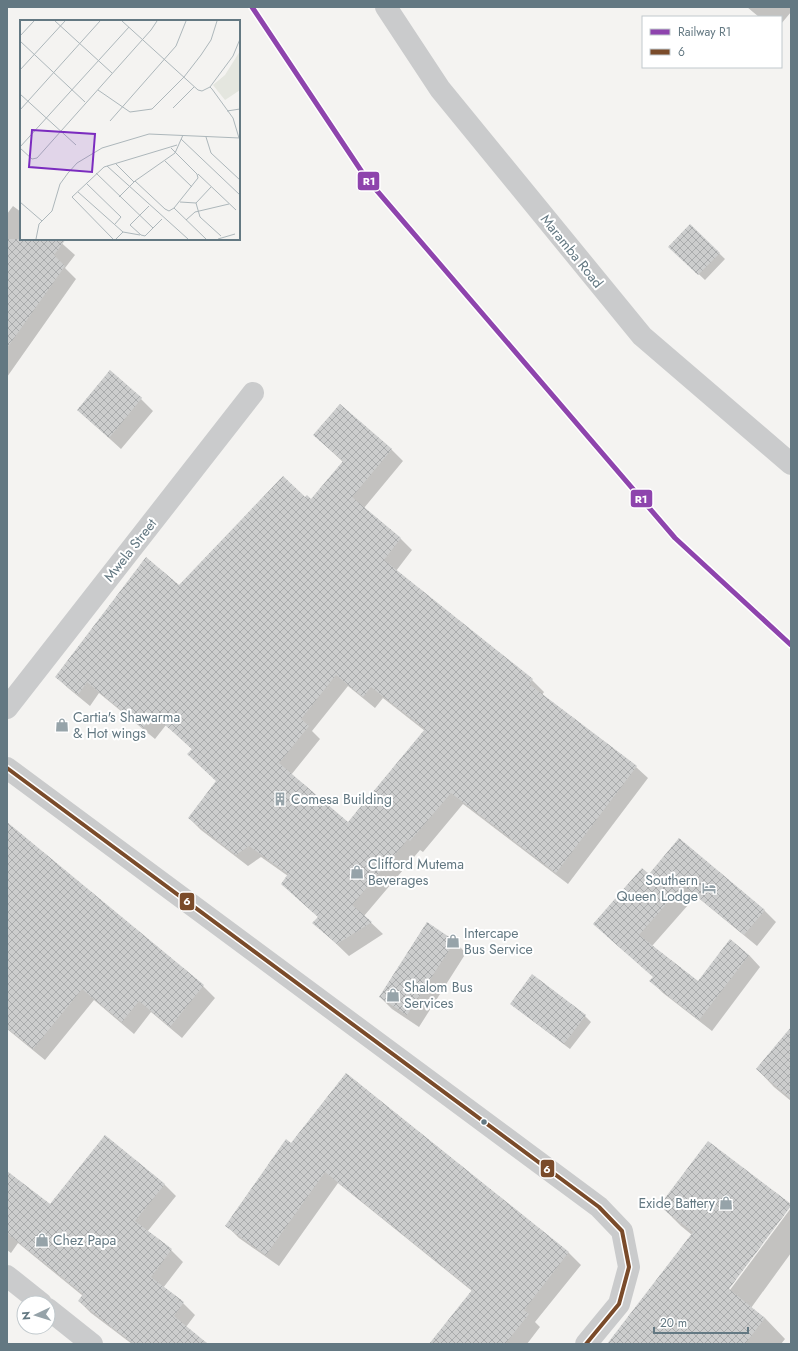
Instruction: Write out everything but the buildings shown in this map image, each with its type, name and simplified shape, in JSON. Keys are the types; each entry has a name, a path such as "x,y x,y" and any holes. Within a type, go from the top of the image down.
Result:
{"street":[{"name":"Maramba Road","path":"386,7 440,89 642,336 791,464"},
{"name":"Mwela Street","path":"7,708 252,393"},
{"path":"7,768 599,1207 622,1231 629,1267 619,1304 586,1344"},
{"path":"7,1276 30,1295"},
{"path":"56,1315 92,1344"}],"rail line":[{"name":"R1","path":"252,7 366,178 675,538 791,645"}],"transit line":[{"name":"6","path":"7,768 599,1207 622,1231 629,1267 619,1304 586,1344"}],"place":[{"name":"Cartia's Shawarma & Hot wings","path":"62,725"},
{"name":"Comesa Building","path":"280,799"},
{"name":"Clifford Mutema Beverages","path":"357,872"},
{"name":"Southern Queen Lodge","path":"709,888"},
{"name":"Intercape Bus Service","path":"453,941"},
{"name":"Shalom Bus Services","path":"393,995"},
{"name":"Exide Battery","path":"726,1203"},
{"name":"Chez Papa","path":"42,1240"}]}
